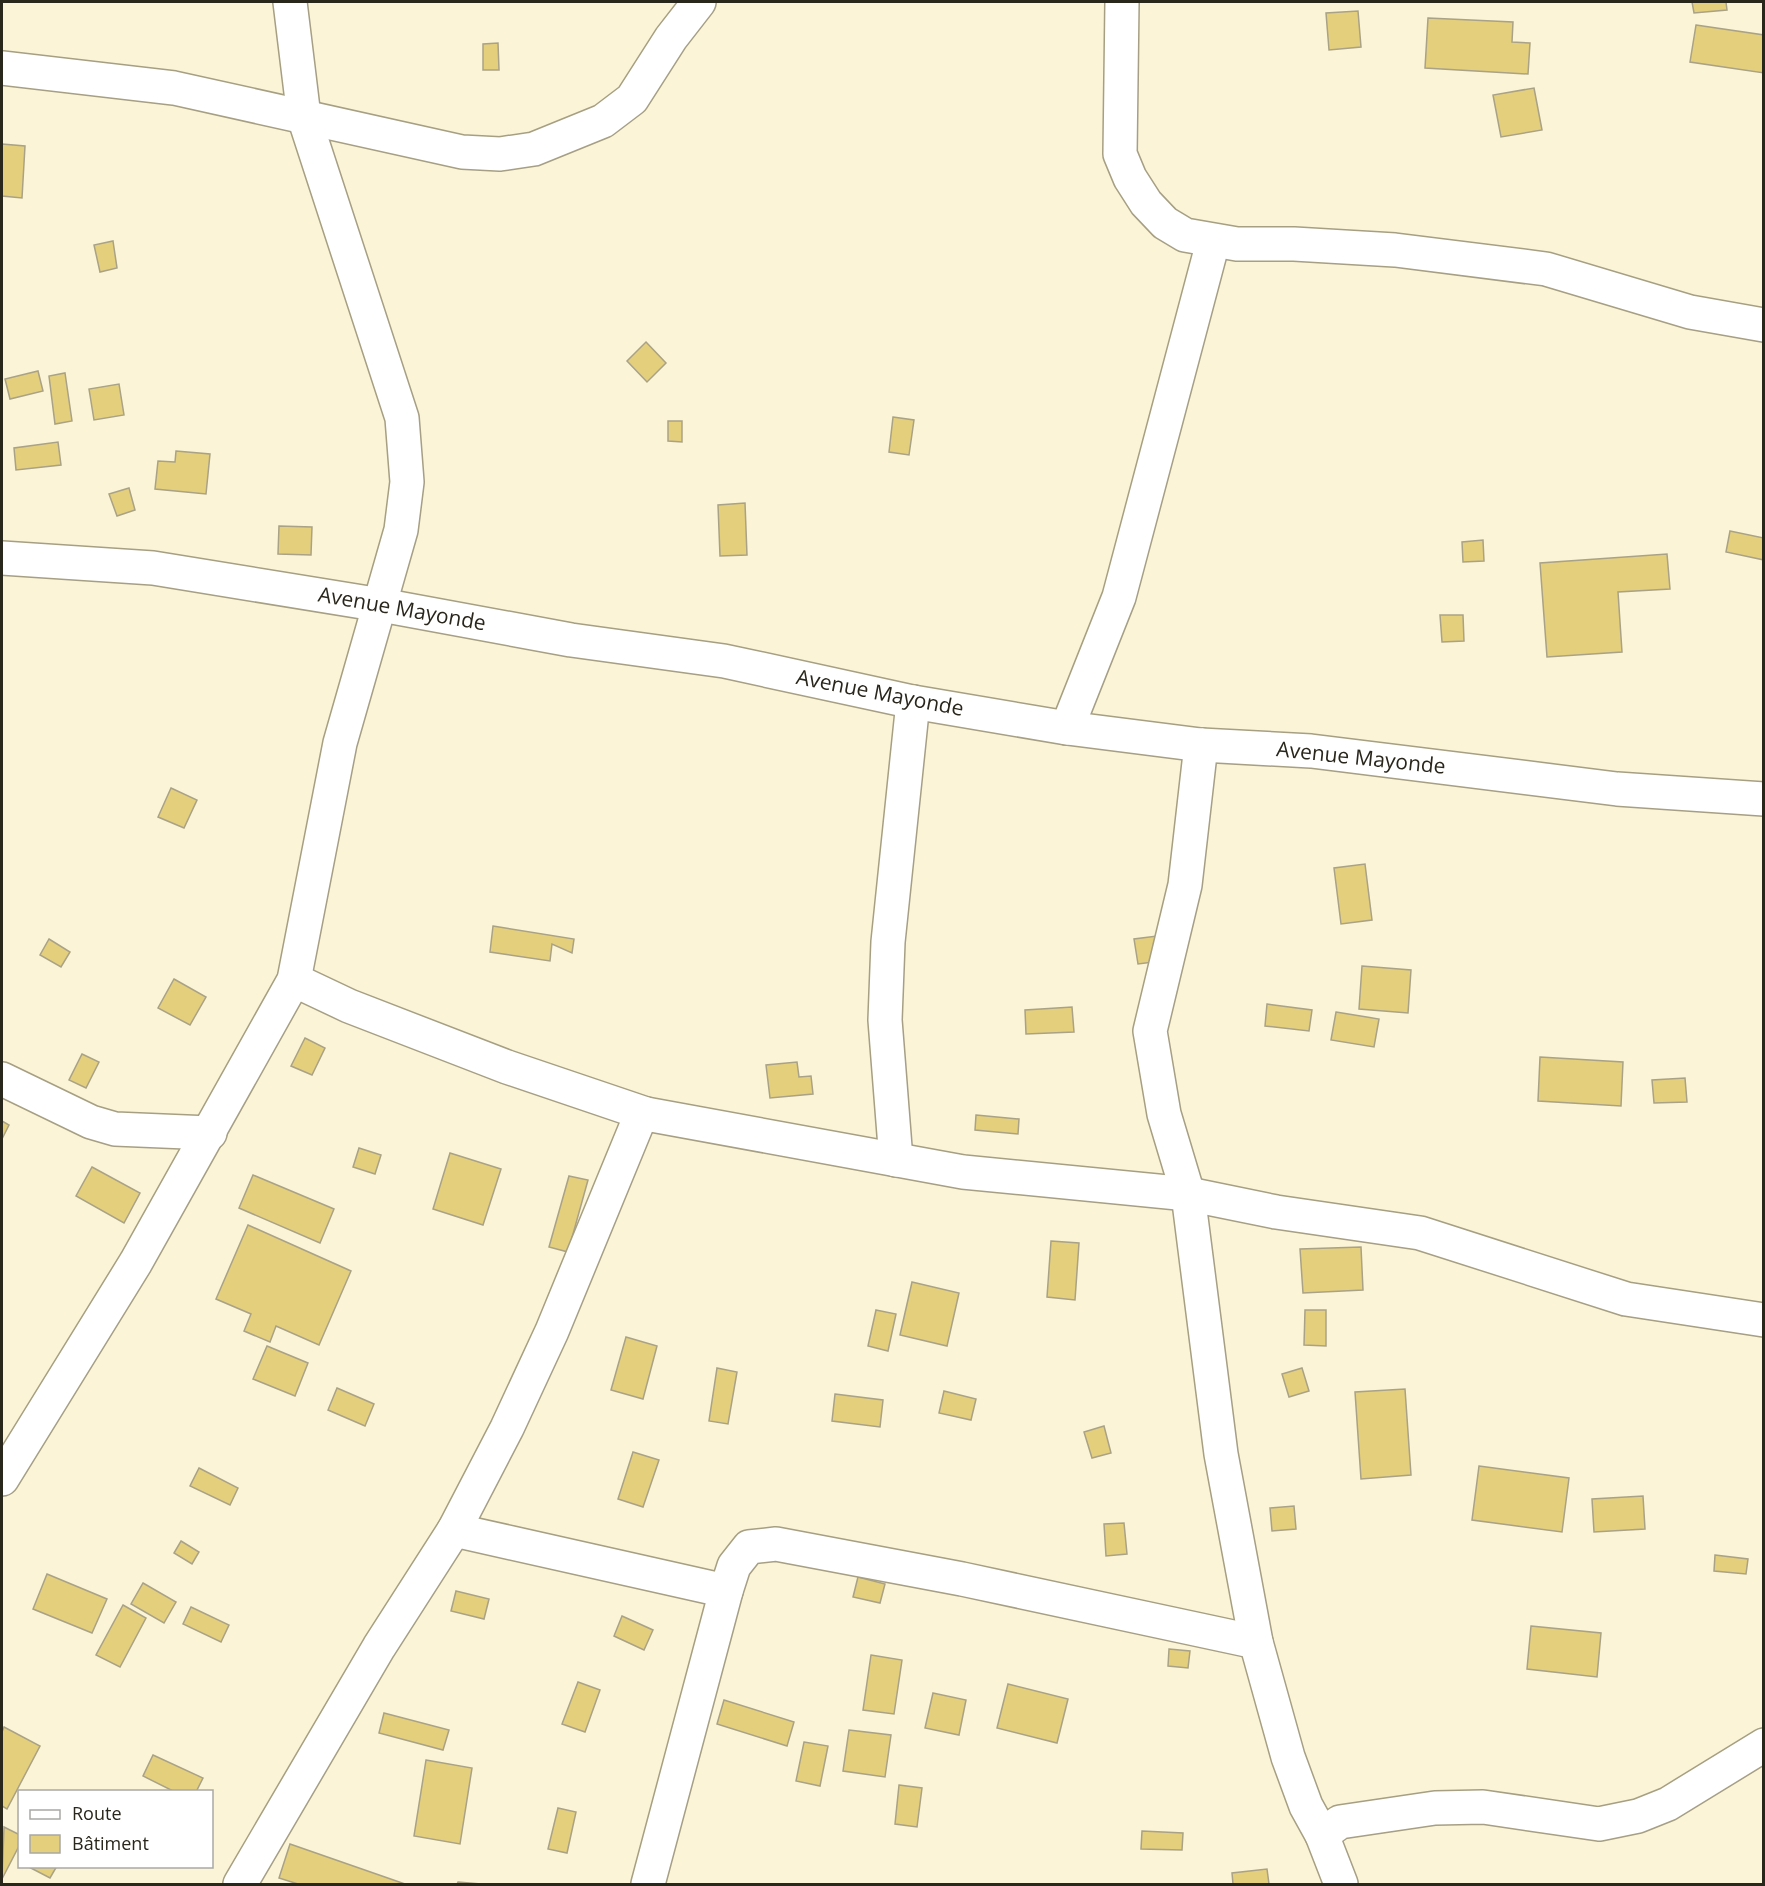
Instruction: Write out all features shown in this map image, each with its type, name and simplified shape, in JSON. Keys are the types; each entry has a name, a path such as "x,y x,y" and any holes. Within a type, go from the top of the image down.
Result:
{"street":[{"path":"2,1479 136,1262 294,980 340,743 401,530 407,482 402,418 304,117 290,2"},
{"path":"2,68 174,88 462,152 500,154 534,149 603,121 620,109 632,99 671,38 699,2"},
{"path":"1122,2 1120,154 1130,178 1146,203 1165,224 1185,235 1213,242 1395,250 1546,269 1690,312 1764,326"},
{"path":"1067,728 1119,597 1213,242"},
{"name":"Avenue Mayonde","path":"2,558 153,568 381,605 571,640 724,661 913,702 1067,728 1201,745 1311,751 1617,789 1764,799"},
{"path":"896,1160 885,1020 888,942 913,702"},
{"path":"1201,745 1185,885 1150,1031 1164,1114 1188,1194 1221,1454 1256,1642 1288,1757 1306,1806 1322,1835 1341,1884"},
{"path":"294,980 350,1006 507,1067 646,1114 963,1172 1188,1194 1276,1212 1420,1233 1626,1299 1764,1320"},
{"path":"2,1079 91,1122 115,1129 210,1133"},
{"path":"240,1884 379,1647 454,1530 507,1428 547,1342 638,1122 646,1114"},
{"path":"454,1530 726,1591"},
{"path":"648,1884 726,1591 734,1566 749,1547 776,1544 962,1579 1256,1642"},
{"path":"1322,1835 1340,1822 1435,1808 1483,1807 1599,1824 1638,1816 1668,1804 1764,1745"}],"building":[{"path":"1692,2 1726,2 1727,10 1694,13"},
{"path":"1358,11 1361,47 1329,50 1326,13"},
{"path":"1428,18 1513,22 1512,42 1530,43 1528,74 1425,68"},
{"path":"1696,25 1764,35 1764,73 1690,62"},
{"path":"498,43 499,70 483,70 483,44"},
{"path":"1534,88 1542,130 1501,137 1493,95"},
{"path":"2,144 25,146 22,198 2,196"},
{"path":"113,241 117,268 100,272 94,245"},
{"path":"646,342 666,363 647,382 627,361"},
{"path":"38,371 43,391 10,399 5,379"},
{"path":"65,373 72,421 55,424 49,376"},
{"path":"119,384 124,415 94,420 89,389"},
{"path":"893,417 914,420 909,455 889,452"},
{"path":"668,421 682,421 682,442 668,441"},
{"path":"58,442 61,465 16,470 14,448"},
{"path":"176,451 210,454 206,494 155,489 158,461 175,462"},
{"path":"129,488 135,510 117,516 109,494"},
{"path":"745,503 747,555 720,556 718,505"},
{"path":"279,526 312,527 311,555 278,554"},
{"path":"1730,531 1764,538 1764,560 1726,552"},
{"path":"1483,540 1484,561 1463,562 1462,542"},
{"path":"1667,554 1670,589 1618,592 1622,652 1547,657 1540,563"},
{"path":"1440,615 1463,615 1464,641 1442,642"},
{"path":"171,788 197,800 184,828 158,817"},
{"path":"1365,864 1372,920 1341,924 1334,868"},
{"path":"493,926 574,939 572,953 552,944 550,961 490,952"},
{"path":"1157,936 1161,961 1138,964 1134,939"},
{"path":"49,939 70,952 61,967 40,955"},
{"path":"1362,966 1411,970 1408,1013 1359,1009"},
{"path":"174,979 206,997 190,1025 158,1008"},
{"path":"1267,1004 1312,1010 1309,1031 1265,1026"},
{"path":"1072,1007 1074,1032 1026,1034 1025,1010"},
{"path":"1336,1012 1379,1019 1374,1047 1331,1040"},
{"path":"305,1038 325,1048 312,1075 291,1066"},
{"path":"82,1054 99,1062 86,1088 69,1080"},
{"path":"1540,1057 1623,1062 1621,1106 1538,1101"},
{"path":"797,1062 799,1077 811,1076 813,1094 770,1098 766,1065"},
{"path":"1685,1078 1687,1102 1654,1103 1652,1080"},
{"path":"976,1115 1019,1119 1018,1134 975,1130"},
{"path":"2,1121 9,1125 2,1139"},
{"path":"359,1148 381,1155 375,1174 353,1167"},
{"path":"450,1153 501,1169 483,1225 433,1209"},
{"path":"92,1167 140,1193 124,1223 76,1196"},
{"path":"253,1175 334,1209 320,1243 239,1208"},
{"path":"569,1176 588,1180 568,1252 549,1247"},
{"path":"248,1225 351,1271 319,1345 276,1326 270,1342 244,1331 251,1314 216,1299"},
{"path":"1051,1241 1079,1243 1075,1300 1047,1297"},
{"path":"1361,1247 1363,1290 1303,1293 1300,1249"},
{"path":"912,1282 959,1293 947,1346 900,1335"},
{"path":"876,1310 896,1314 888,1351 868,1346"},
{"path":"1305,1310 1326,1310 1326,1346 1304,1345"},
{"path":"626,1337 657,1346 643,1399 611,1390"},
{"path":"267,1346 308,1363 295,1396 253,1379"},
{"path":"717,1368 737,1372 728,1424 709,1421"},
{"path":"1302,1368 1309,1391 1289,1397 1282,1374"},
{"path":"337,1388 374,1404 365,1426 328,1410"},
{"path":"1405,1389 1411,1475 1361,1479 1355,1392"},
{"path":"944,1391 976,1399 971,1420 939,1413"},
{"path":"835,1394 883,1400 880,1427 832,1421"},
{"path":"1104,1426 1111,1453 1092,1458 1084,1432"},
{"path":"633,1452 659,1460 643,1507 618,1499"},
{"path":"1479,1466 1569,1478 1562,1532 1472,1520"},
{"path":"199,1468 238,1488 230,1505 190,1486"},
{"path":"1643,1496 1645,1529 1594,1532 1592,1499"},
{"path":"1294,1506 1296,1529 1272,1531 1270,1508"},
{"path":"1124,1523 1127,1554 1106,1556 1104,1524"},
{"path":"181,1541 199,1552 192,1564 174,1553"},
{"path":"1715,1555 1748,1559 1746,1574 1714,1571"},
{"path":"47,1574 107,1599 92,1633 33,1609"},
{"path":"858,1577 885,1584 880,1603 853,1597"},
{"path":"143,1583 176,1602 164,1623 131,1604"},
{"path":"456,1591 489,1599 484,1619 451,1611"},
{"path":"123,1605 146,1618 120,1667 96,1655"},
{"path":"191,1607 229,1625 221,1642 183,1624"},
{"path":"622,1616 653,1630 644,1650 614,1636"},
{"path":"1531,1626 1601,1633 1597,1677 1527,1669"},
{"path":"1169,1649 1190,1651 1188,1668 1168,1666"},
{"path":"871,1655 902,1660 894,1714 863,1710"},
{"path":"578,1682 600,1690 585,1732 562,1724"},
{"path":"1008,1684 1068,1699 1057,1743 997,1728"},
{"path":"933,1693 966,1700 959,1735 925,1728"},
{"path":"724,1700 794,1722 787,1746 717,1724"},
{"path":"384,1713 449,1730 443,1750 379,1733"},
{"path":"4,1727 40,1746 7,1809 2,1806 2,1732"},
{"path":"849,1730 891,1735 885,1777 843,1771"},
{"path":"804,1742 828,1746 820,1786 796,1781"},
{"path":"153,1755 203,1778 197,1790 171,1790 143,1776"},
{"path":"426,1760 472,1768 460,1844 414,1836"},
{"path":"899,1785 922,1788 917,1827 895,1824"},
{"path":"558,1808 576,1812 567,1853 548,1849"},
{"path":"4,1827 18,1834 18,1848 2,1879"},
{"path":"1142,1831 1183,1833 1182,1850 1141,1849"},
{"path":"290,1844 405,1884 298,1884 279,1878"},
{"path":"31,1868 56,1868 50,1878"},
{"path":"1267,1869 1269,1884 1233,1884 1232,1873"},
{"path":"458,1882 481,1884 457,1884"}]}
